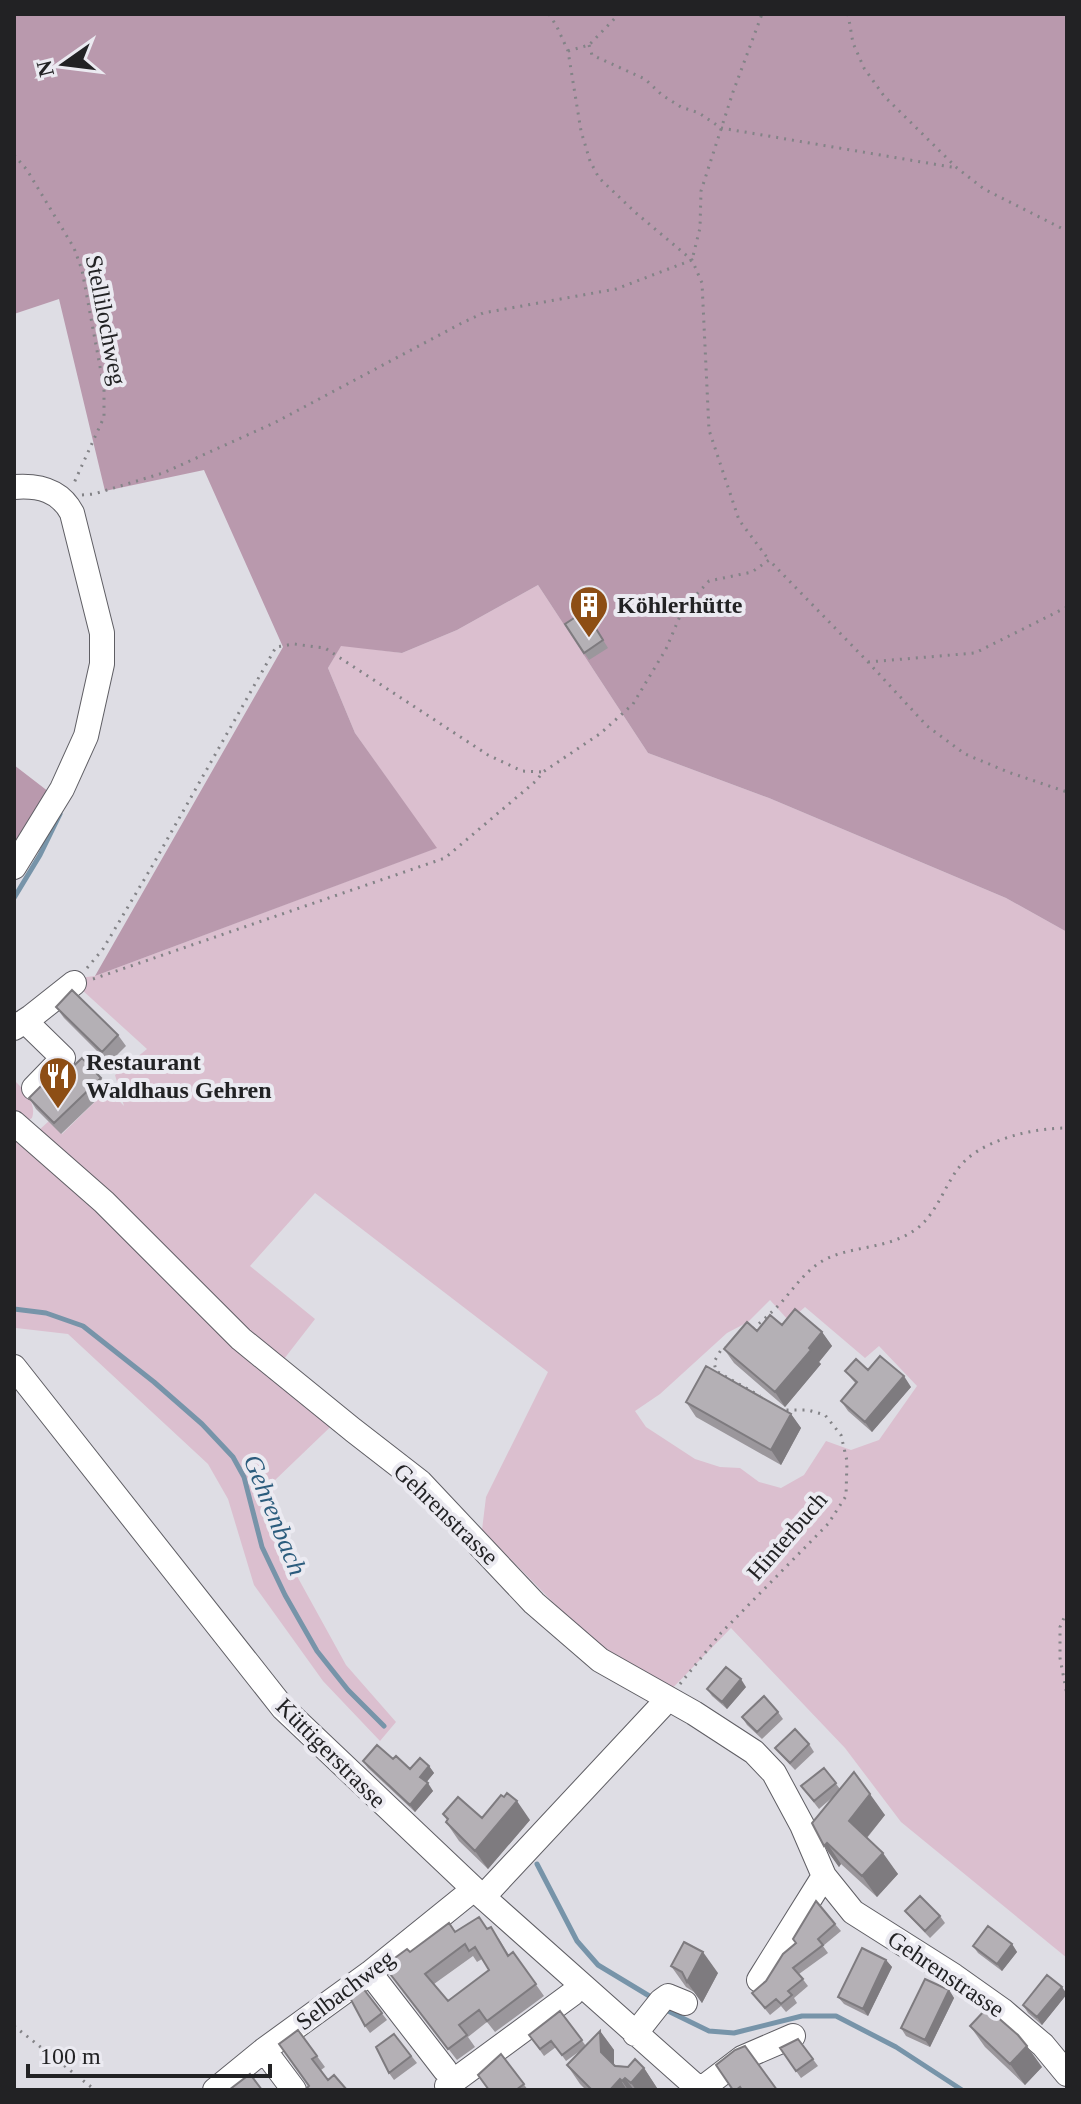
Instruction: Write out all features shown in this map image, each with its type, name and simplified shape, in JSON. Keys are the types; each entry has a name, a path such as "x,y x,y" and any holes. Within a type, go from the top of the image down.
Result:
{"street":[{"path":"14,487 47,490 66,502 72,513 102,633 102,664 86,736 62,789 14,867"},
{"path":"34,1088 63,1058 20,1024 74,983"},
{"name":"Gehrenstrasse","path":"14,1123 104,1202 241,1339 420,1482 534,1603 600,1660 694,1713 754,1752 774,1773 802,1825 824,1876 853,1912 1002,2010 1043,2045 1067,2074"},
{"name":"Küttigerstrasse","path":"14,1367 283,1708 688,2086"},
{"name":"Selbachweg","path":"215,2090 264,2050 478,1893 668,1699"},
{"path":"759,1980 824,1876"},
{"path":"370,1973 446,2078 561,2002 580,1985"},
{"path":"635,2034 668,1996 685,2003"},
{"path":"688,2086 793,2036"},
{"path":"264,2050 294,2090"}],"path":[{"path":"549,14 568,51 581,131 599,178 692,260 702,283 709,430 739,520 769,560 927,726 965,754 1067,792"},
{"path":"568,51 589,45 619,14"},
{"path":"692,260 700,228 701,191 762,14"},
{"path":"848,14 853,43 864,68 884,96 957,168 984,189 1067,231"},
{"path":"589,45 592,55 645,79 662,95 721,128 957,168"},
{"name":"Stellilochweg","path":"14,155 27,170 74,248 82,270 104,388 104,417 66,502"},
{"path":"66,502 77,495 94,494 163,473 274,423 483,313 616,289 692,260"},
{"path":"74,983 445,858 543,772 601,733 633,704 666,649 683,609 709,581 752,572 769,560"},
{"path":"868,662 975,653 1067,607"},
{"path":"74,983 103,949 276,647 294,644 325,648 488,755 522,771 543,772"},
{"path":"743,1336 778,1305 807,1272 829,1258 897,1240 920,1226 937,1205 957,1169 974,1152 1005,1137 1067,1128"},
{"path":"732,1343 721,1350 714,1362 716,1371 771,1403"},
{"name":"Hinterbuch","path":"668,1699 721,1633 828,1524 846,1496 847,1461 841,1435 825,1415 808,1410 785,1411"},
{"path":"1067,1611 1060,1627 1060,1658 1067,1695"},
{"path":"14,2026 95,2090"}],"shaded area":[{"path":"14,14 1067,14 1067,932 1006,898 769,798 648,753 538,585 457,630 402,653 341,646 328,668 355,733 437,848 95,976 283,647 204,470 105,491 59,299 14,314"},
{"path":"538,585 648,753 769,798 1006,898 1067,932 1067,1958 901,1822 845,1748 731,1628 661,1700 601,1651 482,1530 486,1497 548,1372 315,1193 250,1266 315,1319 284,1359 347,1411 273,1482 276,1538 346,1665 396,1722 380,1741 323,1681 254,1585 228,1499 208,1464 68,1334 14,1329 14,1128 38,1131 49,1121 62,1134 108,1089 124,1106 115,1075 147,1049 70,979 95,976 436,848 355,733 328,668 341,645 402,653 457,630","holes":["770,1300 789,1321 805,1307 865,1358 879,1346 917,1386 879,1440 851,1450 826,1441 804,1475 781,1488 759,1482 740,1468 720,1467 695,1459 646,1427 635,1411 660,1394 727,1333 748,1322"]},
{"path":"14,765 49,792 14,850"},
{"path":"14,1080 31,1102 32,1118 27,1121 14,1113"}],"building":[{"name":"Köhlerhütte","path":"585,611 603,640 584,653 565,624"},
{"path":"72,990 118,1035 102,1052 56,1007"},
{"path":"82,1058 101,1078 54,1123 29,1098 58,1069 64,1075"},
{"path":"795,1309 822,1332 809,1348 811,1350 775,1392 724,1349 747,1322 757,1331 770,1315 782,1325"},
{"path":"880,1356 904,1376 865,1422 841,1401 857,1382 845,1371 856,1359 868,1370"},
{"path":"706,1366 791,1414 771,1450 686,1402"},
{"path":"726,1667 741,1679 722,1702 707,1689"},
{"path":"764,1696 778,1712 757,1732 742,1717"},
{"path":"795,1729 809,1744 790,1763 775,1748"},
{"path":"377,1745 410,1769 420,1758 429,1766 420,1777 428,1783 410,1805 363,1761"},
{"path":"824,1768 836,1783 814,1801 801,1786"},
{"path":"854,1772 870,1794 849,1821 883,1853 862,1876 827,1843 824,1846 812,1823"},
{"path":"507,1793 517,1801 475,1851 446,1822 448,1819 443,1814 458,1797 482,1818 501,1795 504,1797"},
{"path":"920,1896 940,1916 925,1931 905,1911"},
{"path":"816,1901 835,1924 818,1939 823,1945 793,1968 803,1979 788,1991 792,1995 781,2004 776,1999 765,2008 752,1993 766,1981 783,1954 796,1943 793,1939"},
{"path":"479,1917 487,1929 491,1927 508,1956 513,1952 536,1984 487,2021 479,2010 459,2025 467,2035 448,2049 384,1966 407,1949 410,1952 449,1923 455,1932","holes":["465,1944 469,1951 475,1947 489,1970 448,2001 425,1974"]},
{"path":"988,1926 1012,1944 997,1964 973,1946"},
{"path":"684,1942 703,1952 687,1982 682,1972 671,1966"},
{"path":"862,1948 886,1960 863,2009 838,1997"},
{"path":"1047,1975 1062,1987 1037,2017 1023,2005"},
{"path":"925,1979 949,1990 925,2040 901,2028"},
{"path":"362,1987 382,2013 365,2026 349,1996"},
{"path":"987,2008 1027,2046 1010,2064 970,2026"},
{"path":"560,2011 582,2040 562,2055 551,2041 540,2049 529,2035"},
{"path":"298,2030 317,2056 312,2059 328,2080 334,2075 347,2090 308,2090 309,2086 279,2044"},
{"path":"600,2031 601,2052 615,2066 628,2067 635,2059 644,2068 631,2083 625,2078 610,2090 592,2090 567,2065"},
{"path":"394,2034 411,2056 389,2073 376,2047"},
{"path":"798,2039 813,2059 796,2071 780,2048"},
{"path":"745,2046 777,2090 742,2090 740,2087 733,2090 716,2065"},
{"path":"501,2054 524,2084 516,2090 489,2090 478,2075"},
{"path":"250,2074 262,2090 229,2090"}],"waterway":[{"name":"Gehrenbach","path":"14,898 60,814"},
{"name":"Gehrenbach","path":"14,1309 46,1313 83,1326 154,1382 202,1424 233,1457 244,1477 262,1547 285,1595 317,1651 348,1690 384,1726"},
{"name":"Gehrenbach","path":"537,1864 577,1941 598,1965 651,1997"},
{"name":"Gehrenbach","path":"666,2010 709,2031 734,2033 802,2016 836,2016 896,2047 962,2090"}],"place":[{"name":"Köhlerhütte","path":"589,639"},
{"name":"Restaurant Waldhaus Gehren","path":"58,1110"}]}
